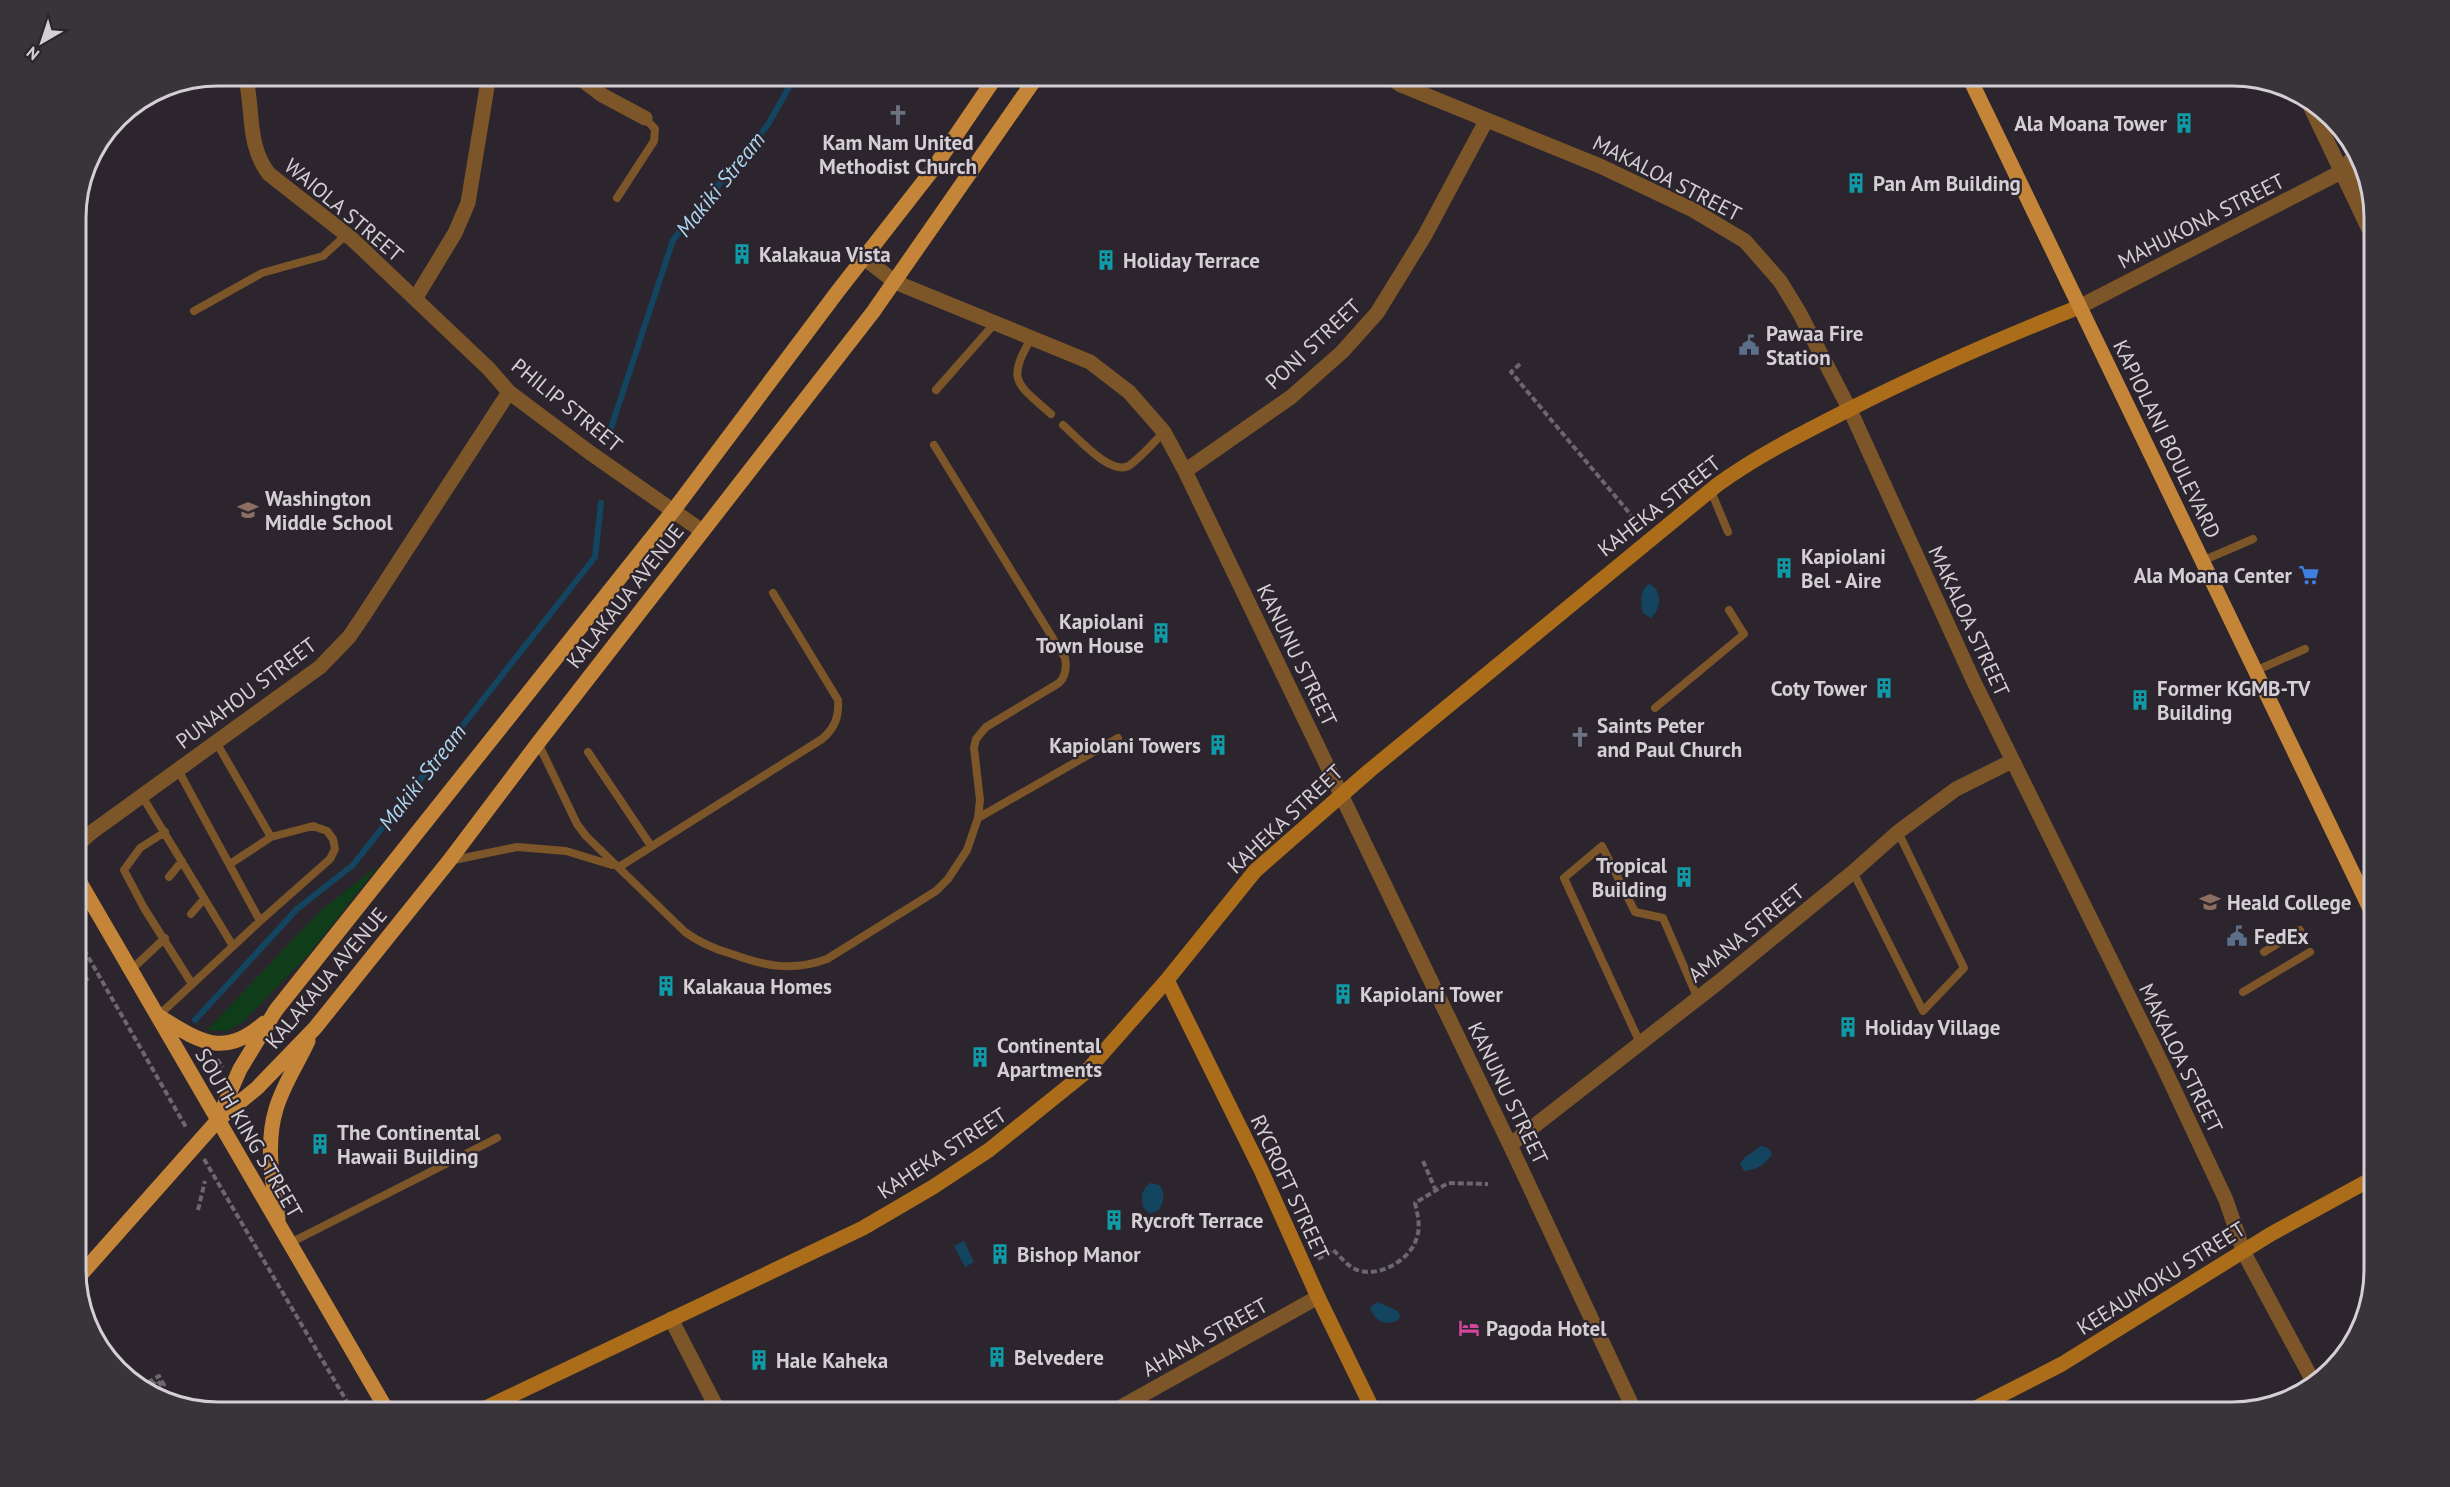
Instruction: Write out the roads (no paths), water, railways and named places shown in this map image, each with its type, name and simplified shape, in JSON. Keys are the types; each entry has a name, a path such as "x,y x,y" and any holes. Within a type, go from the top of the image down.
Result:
{"main road":[{"name":"KALAKAUA AVENUE","path":"218,1120 240,1069 276,1010 673,511 864,257 931,172 990,86"},
{"name":"KALAKAUA AVENUE","path":"86,1269 218,1120 257,1088 315,1028 450,861 538,743 895,282 1030,86"},
{"name":"KAPIOLANI BOULEVARD","path":"1973,86 2364,896"},
{"name":"SOUTH KING STREET","path":"86,893 382,1402"},
{"path":"158,1016 202,1041 225,1044 250,1034 276,1010"},
{"path":"280,1227 271,1166 271,1135 276,1108 315,1028"}],"street":[{"name":"WAIOLA STREET","path":"246,86 254,145 262,165 269,174 346,235 416,299"},
{"path":"416,299 455,233 468,203 487,86"},
{"path":"590,86 602,95 645,118"},
{"name":"MAKALOA STREET","path":"1403,86 1486,121 1550,144 1693,210 1745,242 1780,281 1799,312 1850,410 1937,604 2012,761 2173,1086 2226,1200 2244,1253 2310,1376"},
{"path":"2314,114 2364,219"},
{"name":"PONI STREET","path":"1185,471 1291,397 1342,352 1377,313 1425,235 1486,121"},
{"name":"MAHUKONA STREET","path":"2342,172 2351,161"},
{"name":"MAHUKONA STREET","path":"2079,307 2342,172 2355,171"},
{"path":"2342,172 2362,192"},
{"name":"KANUNU STREET","path":"864,257 895,282 1090,362 1129,392 1164,432 1185,471 1510,1145 1630,1402"},
{"name":"PHILIP STREET","path":"416,299 489,369 509,392 589,453 702,531"},
{"name":"KAHEKA STREET","path":"498,1402 863,1228 980,1156 1035,1115 1086,1072 1167,980 1255,871 1341,794 1711,490 1764,454 1850,410 1984,347 2079,307"},
{"name":"PUNAHOU STREET","path":"86,837 320,667 349,637 509,392"},
{"name":"AMANA STREET","path":"1510,1145 1641,1045 1853,872 1898,832 1956,789 2012,761"},
{"name":"RYCROFT STREET","path":"1167,980 1261,1170 1318,1298 1369,1402"},
{"name":"KEEAUMOKU STREET","path":"1988,1402 2062,1364 2244,1253 2271,1234 2364,1184"},
{"name":"AHANA STREET","path":"1130,1402 1318,1298"},
{"path":"671,1319 714,1402"}],"lane":[{"path":"617,198 654,141 655,129 645,118"},
{"path":"195,311 262,273 323,256 346,235"},
{"path":"936,390 996,323"},
{"path":"1032,337 1019,359 1016,375 1021,387 1051,414"},
{"path":"1063,425 1109,465 1119,469 1129,466 1164,432"},
{"path":"538,743 577,824 596,847 686,932 703,945 762,965 776,968 803,967 827,960 936,891 958,865 978,818 979,781 974,748 980,732 1059,683 1066,673 1066,666 1065,658 934,445"},
{"path":"1711,490 1728,532"},
{"path":"2202,561 2253,539"},
{"path":"619,867 822,739 834,725 838,717 838,700 773,592"},
{"path":"1655,708 1744,634 1729,610"},
{"path":"2255,671 2305,649"},
{"path":"978,818 1118,738"},
{"path":"216,742 271,837"},
{"path":"588,752 651,846"},
{"path":"178,770 260,921"},
{"path":"142,796 233,946"},
{"path":"158,1016 260,921 330,860 335,849 333,839 327,831 313,826 271,837 230,864"},
{"path":"165,832 140,848 124,870 192,984"},
{"path":"1853,872 1923,1011 1964,968 1898,832"},
{"path":"1641,1045 1564,878 1602,846 1635,912 1663,918 1698,999"},
{"path":"450,861 517,847 542,848 584,855 619,867"},
{"path":"169,877 182,861"},
{"path":"191,914 204,899"},
{"path":"2264,952 2300,930"},
{"path":"131,970 165,938"},
{"path":"2243,992 2310,952"},
{"path":"290,1243 497,1138"}],"water":[{"path":"1649,584 1657,591 1659,600 1657,610 1651,618 1643,613 1641,605 1642,593"},
{"path":"1761,1146 1768,1148 1772,1154 1760,1166 1744,1171 1740,1164 1744,1158"},
{"path":"1150,1183 1159,1185 1164,1197 1159,1210 1150,1214 1143,1207 1142,1197 1143,1191"},
{"path":"964,1241 974,1262 965,1267 954,1246"},
{"path":"1378,1302 1398,1311 1400,1316 1398,1320 1389,1323 1377,1319 1370,1307"}],"waterway":[{"name":"Makiki Stream","path":"609,434 673,240 767,126 790,86"},
{"name":"Makiki Stream","path":"195,1020 297,909 353,865 595,557 601,503"}],"place":[{"name":"Kam Nam United Methodist Church","path":"898,115"},
{"name":"Ala Moana Tower","path":"2184,123"},
{"name":"Pan Am Building","path":"1856,183"},
{"name":"Kalakaua Vista","path":"742,254"},
{"name":"Holiday Terrace","path":"1106,260"},
{"name":"Pawaa Fire Station","path":"1749,345"},
{"name":"Washington Middle School","path":"248,510"},
{"name":"Kapiolani Bel - Aire","path":"1784,568"},
{"name":"Ala Moana Center","path":"2309,575"},
{"name":"Kapiolani Town House","path":"1161,633"},
{"name":"Coty Tower","path":"1884,688"},
{"name":"Former KGMB-TV Building","path":"2140,700"},
{"name":"Saints Peter and Paul Church","path":"1580,737"},
{"name":"Kapiolani Towers","path":"1218,745"},
{"name":"Tropical Building","path":"1684,877"},
{"name":"Heald College","path":"2210,902"},
{"name":"FedEx","path":"2237,936"},
{"name":"Kalakaua Homes","path":"666,986"},
{"name":"Kapiolani Tower","path":"1343,994"},
{"name":"Holiday Village","path":"1848,1027"},
{"name":"Continental Apartments","path":"980,1057"},
{"name":"The Continental Hawaii Building","path":"320,1144"},
{"name":"Rycroft Terrace","path":"1114,1220"},
{"name":"Bishop Manor","path":"1000,1254"},
{"name":"Pagoda Hotel","path":"1469,1328"},
{"name":"Belvedere","path":"997,1357"},
{"name":"Hale Kaheka","path":"759,1360"}]}
